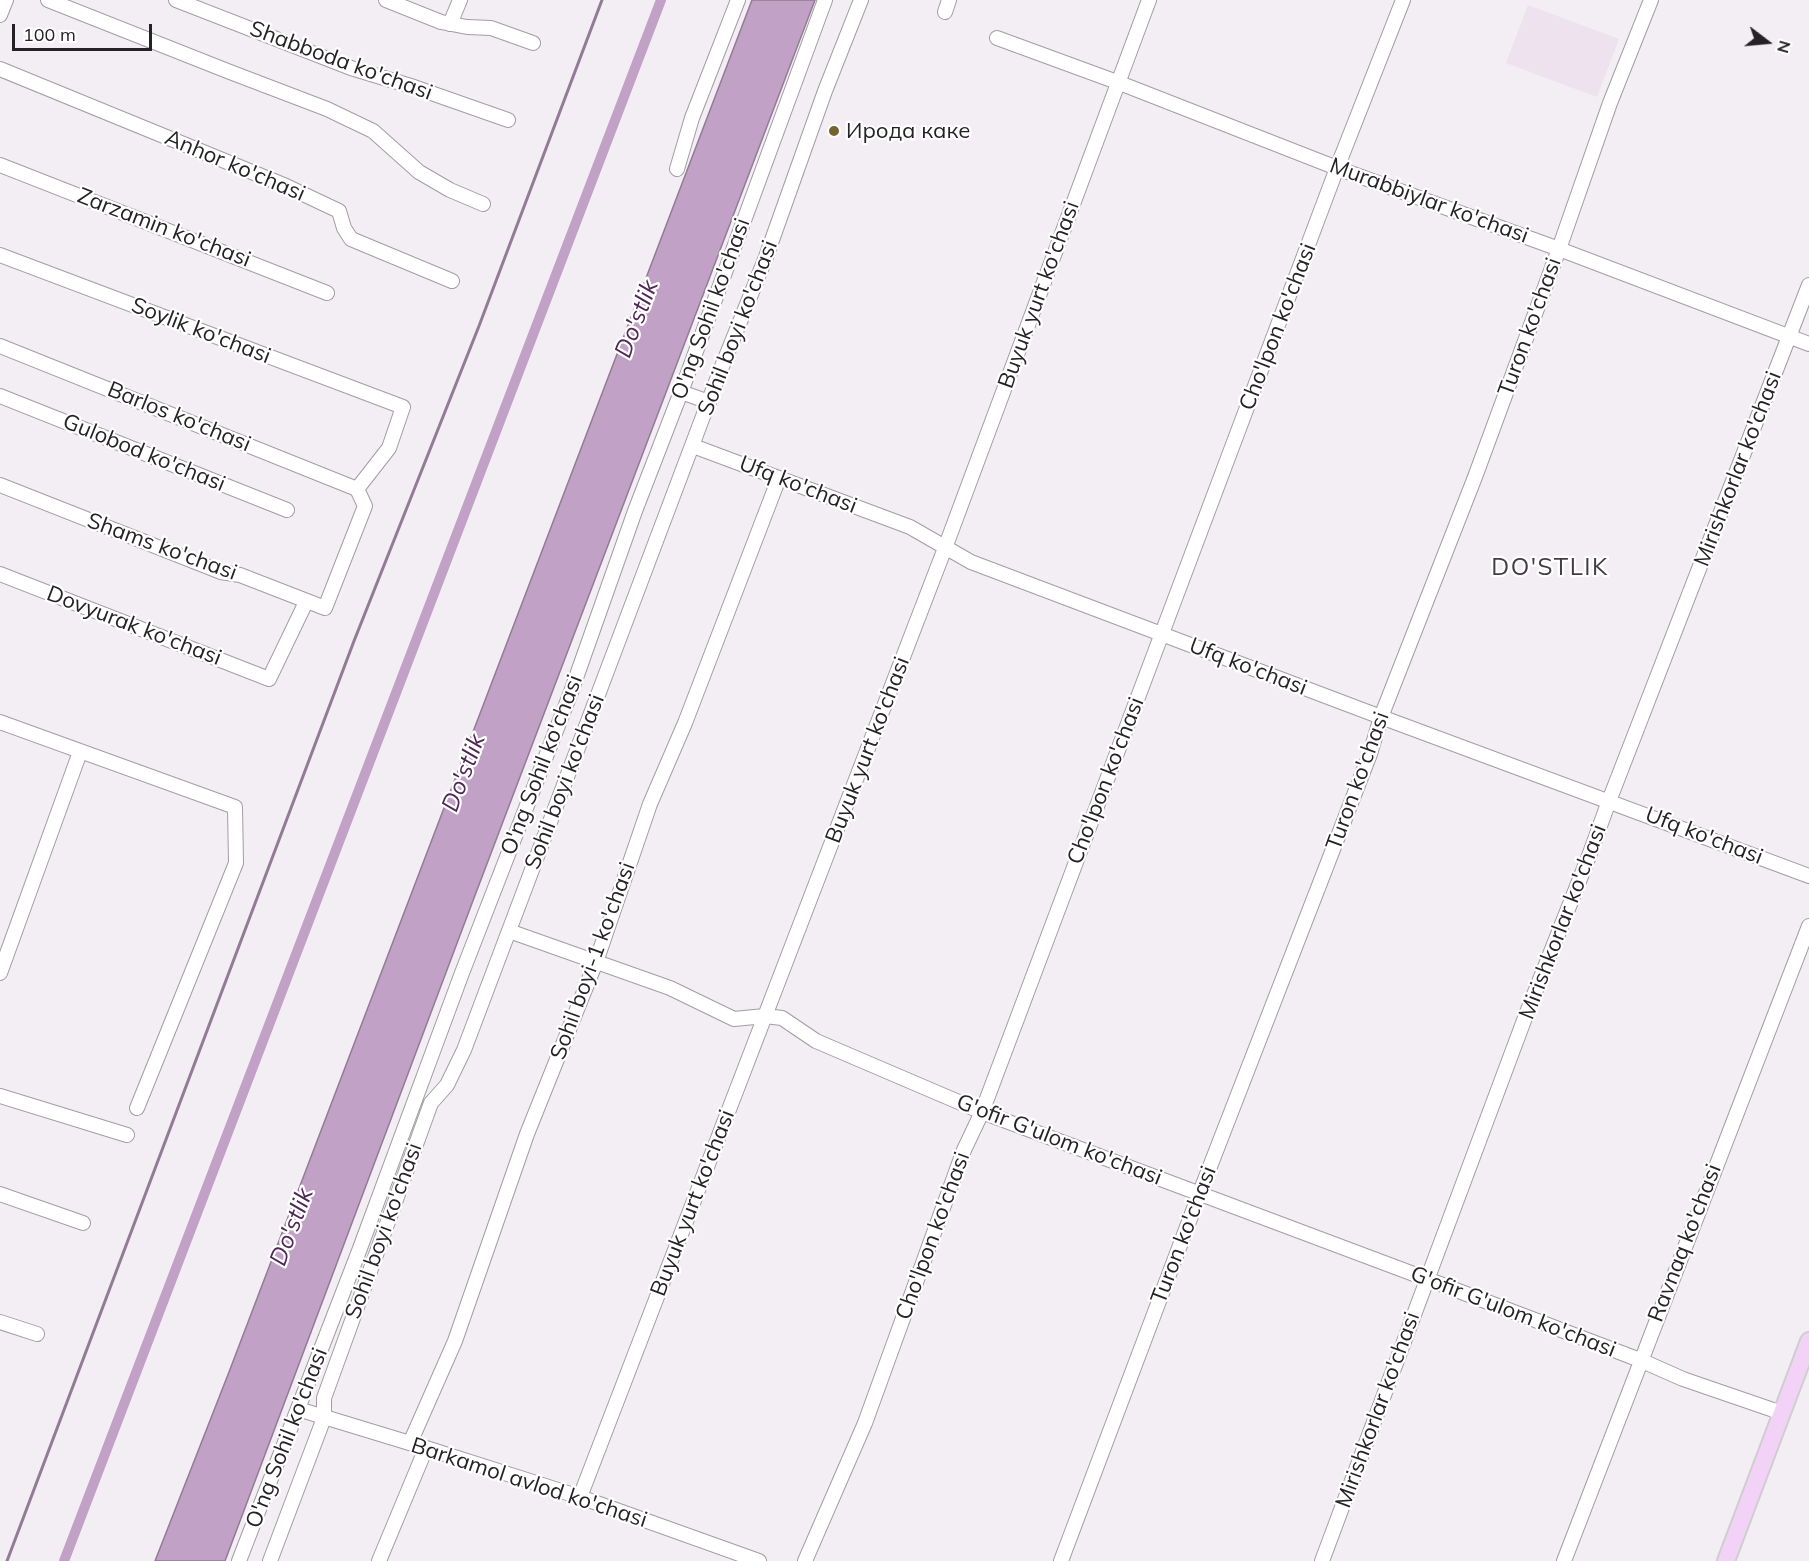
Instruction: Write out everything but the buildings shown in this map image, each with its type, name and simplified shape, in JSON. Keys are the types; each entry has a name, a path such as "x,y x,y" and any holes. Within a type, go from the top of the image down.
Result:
{"main road":[{"path":"1726,1561 1809,1341"}],"street":[{"path":"0,15 6,0"},
{"path":"48,0 327,109 373,131 419,172 450,190 483,204"},
{"name":"Shabboda ko'chasi","path":"176,0 351,68 508,120"},
{"path":"386,0 441,22 467,27 491,28 533,43"},
{"path":"450,24 460,0"},
{"path":"677,169 692,118 738,0"},
{"name":"O'ng Sohil ko'chasi","path":"239,1561 571,692 634,510 681,392 825,0"},
{"name":"Sohil boyi ko'chasi","path":"270,1561 324,1418 324,1398 431,1103 447,1085 464,1050 598,698 620,634 766,257 825,91 861,0"},
{"name":"Buyuk yurt ko'chasi","path":"580,1497 945,548 1149,0"},
{"name":"Cho'lpon ko'chasi","path":"805,1561 865,1424 964,1150 982,1112 1337,168 1403,0"},
{"name":"Turon ko'chasi","path":"1061,1561 1199,1195 1366,765 1381,717 1475,477 1610,103 1651,0"},
{"name":"Murabbiylar ko'chasi","path":"997,38 1117,81 1337,168 1809,344"},
{"name":"Anhor ko'chasi","path":"0,69 286,186 339,211 344,228 351,239 452,281"},
{"name":"Zarzamin ko'chasi","path":"0,165 327,293"},
{"name":"Soylik ko'chasi","path":"0,255 403,407 389,448 357,489"},
{"name":"Mirishkorlar ko'chasi","path":"1322,1561 1609,801 1809,285"},
{"name":"Barlos ko'chasi","path":"0,346 357,489"},
{"path":"681,392 709,402"},
{"name":"Gulobod ko'chasi","path":"0,396 287,510"},
{"name":"Ufq ko'chasi","path":"693,446 910,527 971,562 1809,876"},
{"name":"Sohil boyi-1 ko'chasi","path":"410,1443 455,1341 527,1134 596,962 650,804 685,723 779,478"},
{"name":"Shams ko'chasi","path":"0,485 221,572 240,575 325,608 365,506 357,489"},
{"name":"Dovyurak ko'chasi","path":"0,574 269,679 306,602"},
{"path":"0,722 235,807 236,863 137,1108"},
{"path":"0,973 80,752"},
{"name":"Ravnaq ko'chasi","path":"1563,1561 1809,926"},
{"name":"G'ofir G'ulom ko'chasi","path":"509,931 670,988 734,1018 765,1016 782,1018 816,1041 982,1112 1640,1360 1683,1379 1782,1413"},
{"path":"0,1096 126,1135"},
{"path":"0,1194 83,1223"},
{"path":"0,1322 37,1334"},
{"name":"Barkamol avlod ko'chasi","path":"298,1409 580,1497 759,1561"},
{"path":"379,1561 426,1448"}],"shaded area":[{"path":"1528,5 1619,39 1597,97 1506,63"}],"water":[{"name":"Do'stlik","path":"752,0 815,0 225,1561 155,1561 229,1372"}],"waterway":[{"path":"7,1561 354,641 479,326 602,0"},
{"path":"64,1561 661,0"}],"place":[{"name":"Ирода каке","path":"834,131"}],"district":[{"name":"DO'STLIK","path":"1550,568"}]}
